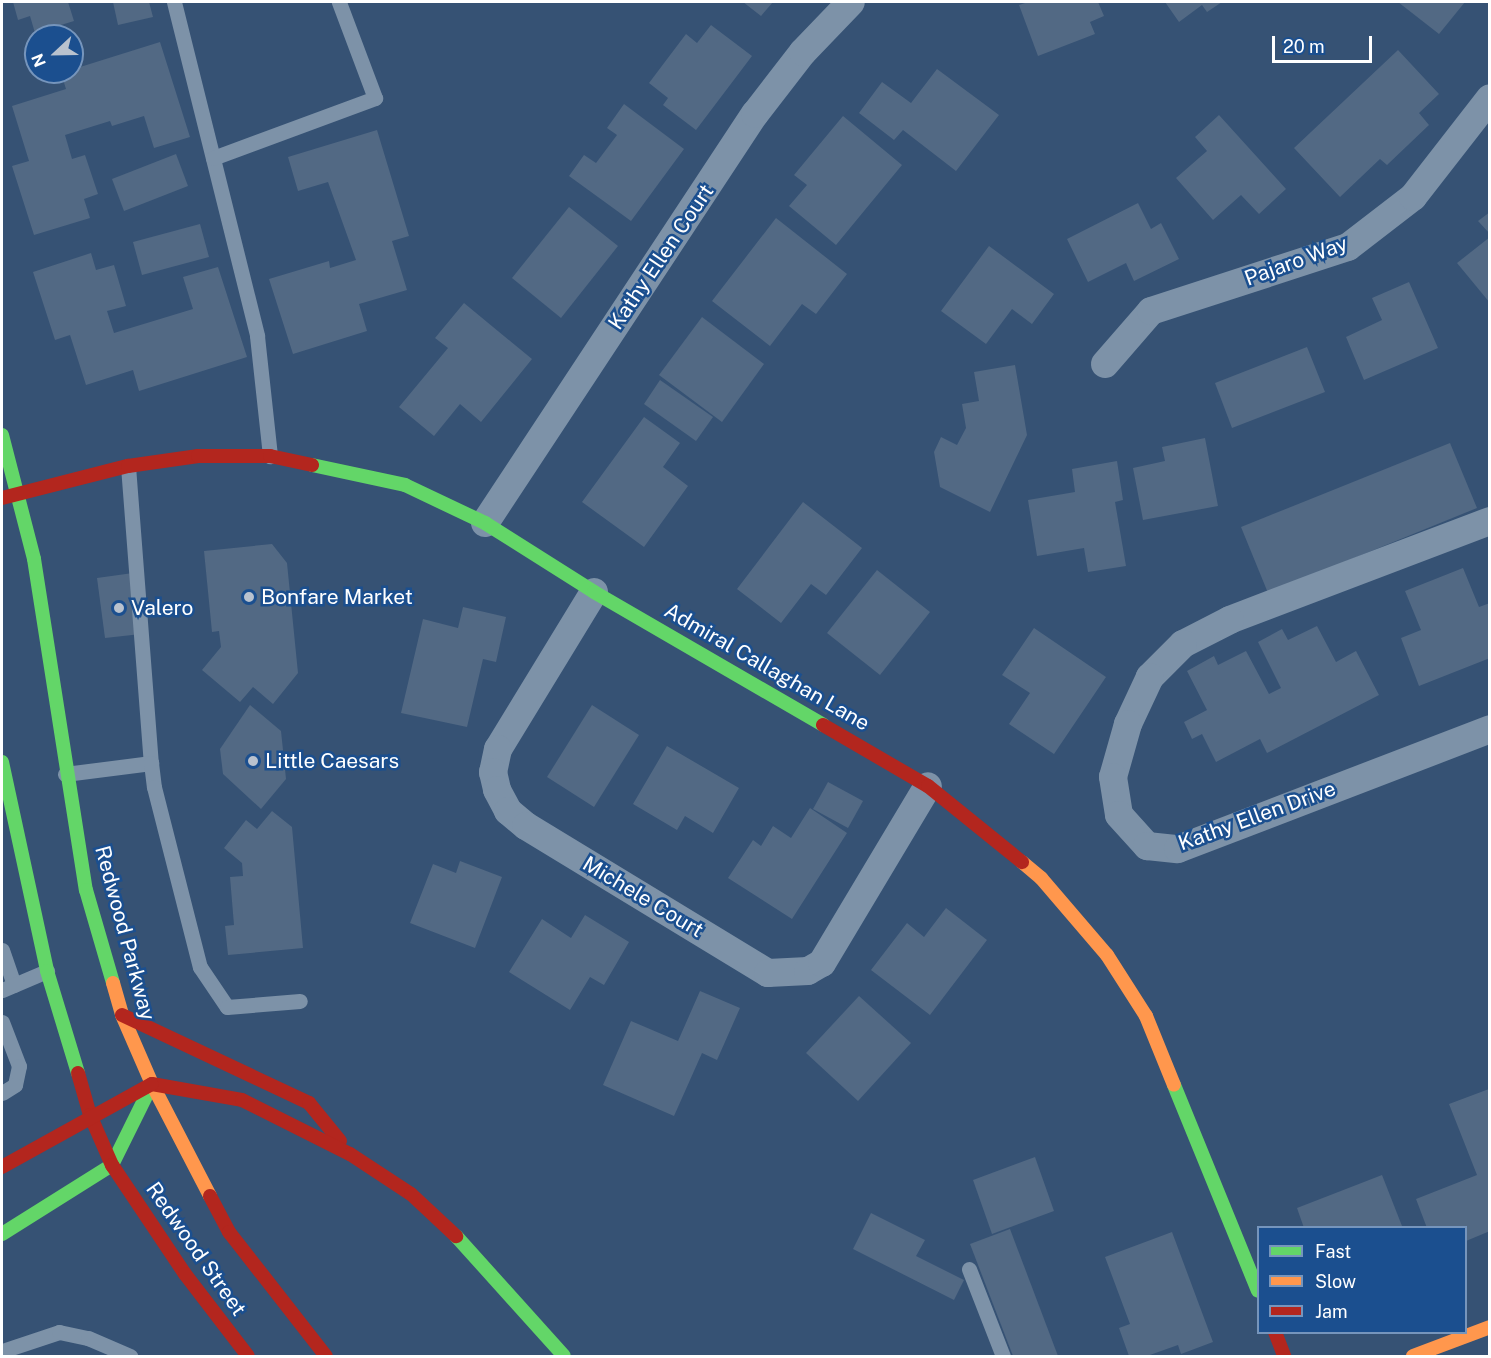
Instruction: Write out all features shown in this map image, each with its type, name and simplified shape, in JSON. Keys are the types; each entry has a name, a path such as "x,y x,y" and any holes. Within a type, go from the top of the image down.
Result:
{"main road":[{"name":"Redwood Parkway","path":"2,435 44,613 65,774 86,890 122,1015 152,1084 229,1232 326,1356"},
{"name":"Admiral Callaghan Lane","path":"2,498 128,466 198,456 270,456 405,485 484,523 594,592 928,786 1041,878 1107,955 1146,1016 1257,1289"},
{"path":"2,762 47,971 90,1115 112,1165"},
{"path":"122,1015 309,1103 350,1154"},
{"path":"2,1234 112,1165 152,1084"},
{"path":"2,1167 90,1115 152,1084 195,1089 242,1100 350,1154 411,1194 446,1224 564,1356"},
{"name":"Redwood Street","path":"112,1165 185,1274 248,1356"},
{"path":"1413,1356 1490,1327"},
{"path":"1276,1334 1284,1356"}],"street":[{"name":"Kathy Ellen Court","path":"484,523 755,114 803,52 851,2"},
{"name":"Pajaro Way","path":"1105,364 1151,311 1348,247 1413,197 1490,98"},
{"name":"Kathy Ellen Drive","path":"1490,521 1230,620 1183,644 1150,677 1128,724 1113,777 1119,815 1147,846 1178,849 1490,729"},
{"name":"Michele Court","path":"594,592 498,749 494,772 497,790 508,811 526,826 768,972 808,971 822,963 928,786"}],"lane":[{"path":"174,2 257,336 270,456"},
{"path":"213,158 375,98 339,2"},
{"path":"128,466 154,787 200,967 227,1007 300,1001"},
{"path":"65,774 152,762"},
{"path":"2,950 8,987 47,971"},
{"path":"2,1022 19,1066 15,1085 2,1093"},
{"path":"969,1269 1003,1356"},
{"path":"2,1352 59,1332 87,1338 130,1356"}],"building":[{"path":"13,2 68,2 74,21 64,24 32,24 30,16 18,20"},
{"path":"113,2 149,2 153,17 118,25"},
{"path":"743,2 773,2 761,16"},
{"path":"1028,2 1098,2 1104,16 1090,22 1095,34 1038,56 1019,5"},
{"path":"1165,2 1222,2 1207,12 1202,5 1179,22"},
{"path":"1398,2 1465,2 1439,34"},
{"path":"711,25 752,56 696,130 663,105 668,98 649,83 686,34 697,43"},
{"path":"160,42 190,137 154,148 144,116 112,126 110,121 65,135 72,159 85,155 98,194 84,199 90,218 34,235 12,166 29,161 12,106 66,89 64,84 84,84 84,66"},
{"path":"1398,50 1439,94 1419,113 1429,125 1387,165 1380,159 1340,197 1294,148"},
{"path":"937,69 999,115 956,171 903,130 894,140 859,113 882,82 911,103"},
{"path":"624,104 684,149 631,221 569,176 584,155 596,163 617,135 607,128"},
{"path":"1219,115 1286,189 1259,214 1241,195 1213,220 1176,178 1207,151 1195,137"},
{"path":"843,116 902,165 836,245 789,206 807,185 794,175"},
{"path":"377,130 409,236 392,241 407,290 359,304 367,331 293,354 269,279 329,261 330,268 356,260 328,182 298,191 288,157"},
{"path":"176,154 188,186 124,211 112,179"},
{"path":"1138,203 1151,229 1161,223 1179,259 1134,281 1126,263 1088,282 1067,239"},
{"path":"569,207 618,246 561,318 512,278"},
{"path":"1490,212 1490,234 1478,221"},
{"path":"776,218 847,274 816,314 802,304 770,346 712,301"},
{"path":"200,224 209,257 142,275 133,242"},
{"path":"1490,237 1490,303 1457,263"},
{"path":"989,246 1054,294 1032,324 1012,309 986,344 941,311"},
{"path":"91,253 96,270 114,265 126,306 107,311 114,333 193,309 183,277 218,267 247,357 139,391 133,370 86,385 70,335 55,340 33,272"},
{"path":"1409,282 1438,348 1364,380 1346,337 1382,320 1372,298"},
{"path":"464,303 532,359 481,422 460,404 434,436 399,407 448,348 435,338"},
{"path":"702,317 764,364 722,422 659,375"},
{"path":"1307,347 1325,392 1232,428 1215,383"},
{"path":"1015,365 1027,435 990,512 940,487 934,452 941,437 957,445 966,428 962,404 979,401 974,372"},
{"path":"660,380 713,417 696,441 644,404"},
{"path":"644,417 680,443 663,467 688,486 644,547 582,502"},
{"path":"1205,438 1218,506 1143,520 1133,468 1165,461 1162,447"},
{"path":"1450,443 1477,508 1268,593 1241,527"},
{"path":"1117,461 1123,500 1115,502 1126,566 1088,572 1084,548 1037,556 1028,500 1075,492 1072,469"},
{"path":"803,502 862,548 826,595 811,584 781,623 737,589"},
{"name":"Bonfare Market","path":"272,544 287,563 298,673 273,704 253,687 240,702 202,670 221,647 219,631 212,632 204,551"},
{"path":"1463,568 1479,607 1490,603 1490,658 1419,686 1401,638 1421,630 1405,591"},
{"path":"877,570 930,612 880,675 827,633"},
{"path":"133,573 141,634 105,638 97,578"},
{"path":"463,607 506,617 496,662 483,659 467,727 401,713 423,619 458,628"},
{"path":"1317,626 1336,662 1356,651 1379,695 1267,753 1260,739 1216,762 1202,734 1192,739 1184,722 1207,710 1187,671 1214,656 1218,665 1246,651 1269,694 1281,688 1258,642 1282,629 1288,640"},
{"path":"1034,628 1106,677 1054,754 1009,724 1030,693 1002,675"},
{"name":"Little Caesars","path":"250,705 281,731 286,779 261,809 223,774 220,749"},
{"path":"592,705 639,735 594,807 547,777"},
{"path":"667,746 739,788 713,833 685,816 677,830 633,804"},
{"path":"828,782 863,801 848,828 813,809"},
{"path":"810,808 847,833 792,919 728,878 753,840 761,846 773,826 791,838"},
{"path":"272,811 292,827 303,948 228,955 225,926 234,925 230,877 243,876 242,863 224,848 246,820 257,829"},
{"path":"460,861 502,877 475,948 410,923 433,864 456,873"},
{"path":"946,908 987,940 930,1015 871,970 907,923 924,937"},
{"path":"585,915 629,942 604,985 590,977 570,1010 509,972 542,919 571,938"},
{"path":"700,991 740,1008 717,1060 702,1053 674,1116 603,1085 631,1021 678,1041"},
{"path":"859,996 911,1043 858,1101 806,1053"},
{"path":"1489,1089 1490,1231 1467,1241 1467,1226 1426,1226 1416,1199 1477,1175 1449,1104"},
{"path":"1035,1157 1054,1211 992,1234 973,1180"},
{"path":"1382,1175 1402,1226 1303,1226 1297,1208"},
{"path":"871,1213 925,1240 916,1256 964,1280 954,1300 853,1249"},
{"path":"1010,1229 1058,1356 1013,1356 970,1244"},
{"path":"1172,1232 1213,1342 1181,1354 1178,1345 1147,1356 1129,1356 1119,1328 1130,1324 1105,1257"}],"traffic: fast":[{"path":"2,435 34,559 86,890 113,983"},
{"path":"312,465 405,485 485,523 594,592 823,725"},
{"path":"2,762 47,971 78,1073"},
{"path":"2,1234 112,1165 152,1084"},
{"path":"1174,1085 1257,1289"},
{"path":"456,1236 564,1356"}],"traffic: slow":[{"path":"1022,862 1041,878 1107,955 1146,1016 1174,1085"},
{"path":"113,983 122,1015 152,1084 210,1196"},
{"path":"1413,1356 1490,1327"}],"traffic: jam":[{"path":"2,498 128,466 198,456 270,456 312,465"},
{"path":"823,725 928,786 1022,862"},
{"path":"122,1015 309,1103 340,1141"},
{"path":"78,1073 90,1115 112,1165 185,1274 248,1356"},
{"path":"2,1167 152,1084"},
{"path":"152,1084 242,1100 350,1154 411,1194 456,1236"},
{"path":"210,1196 229,1232 326,1356"},
{"path":"1276,1334 1284,1356"}],"place":[{"name":"Bonfare Market","path":"249,597"},
{"name":"Valero","path":"119,608"},
{"name":"Little Caesars","path":"253,761"}]}
